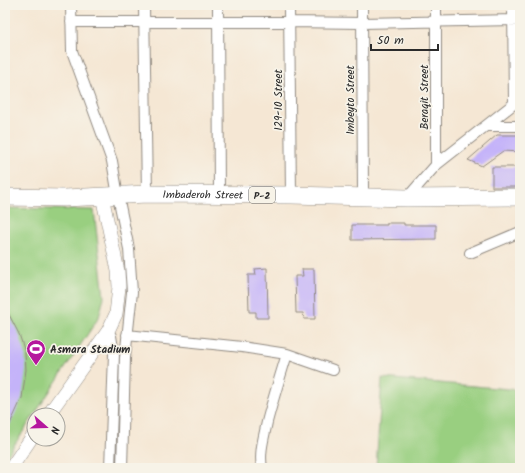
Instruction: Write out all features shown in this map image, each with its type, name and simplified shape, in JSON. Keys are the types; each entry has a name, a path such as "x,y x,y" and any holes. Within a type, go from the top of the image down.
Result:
{"highway":[{"name":"Imbaderoh Street","path":"5,197 65,198 147,194 363,196 519,200"}],"street":[{"path":"54,407 108,331 116,314 119,287 110,196 112,162 73,57 71,44 71,5"},
{"path":"144,5 147,194"},
{"path":"218,5 219,195"},
{"name":"129-10 Street","path":"289,5 291,195"},
{"name":"Imbeyto Street","path":"362,5 363,196"},
{"name":"Beraqit Street","path":"436,5 436,165"},
{"path":"407,198 436,165 517,101 516,20 513,5"},
{"path":"71,22 144,21 362,23 516,20"},
{"path":"486,126 520,126"},
{"path":"110,196 129,249 132,292 127,335 122,468"},
{"path":"470,253 520,232"},
{"path":"108,331 111,336 114,354 110,468"},
{"path":"127,335 287,354 333,370"},
{"path":"262,468 260,457 262,447 270,412 287,354"},
{"path":"11,468 26,446"}],"green space":[{"name":"Asmara Stadium","path":"5,208 94,210 104,297 99,317 39,407 26,407 26,427 5,459"},
{"path":"382,378 520,390 520,468 376,468"}],"building":[{"path":"497,135 520,135 520,152 503,151 482,166 468,160"},
{"path":"492,167 520,167 520,187 492,187"},
{"path":"387,223 404,223 404,225 436,225 436,239 352,240 352,225 387,225"},
{"path":"267,268 268,318 256,318 256,312 249,312 248,275 256,275 255,269"},
{"path":"302,269 314,269 315,319 304,319 303,313 296,313 295,276 303,276"},
{"path":"5,307 19,334 25,352 26,370 22,398 5,435"}],"place":[{"name":"Asmara Stadium","path":"36,366"}]}
